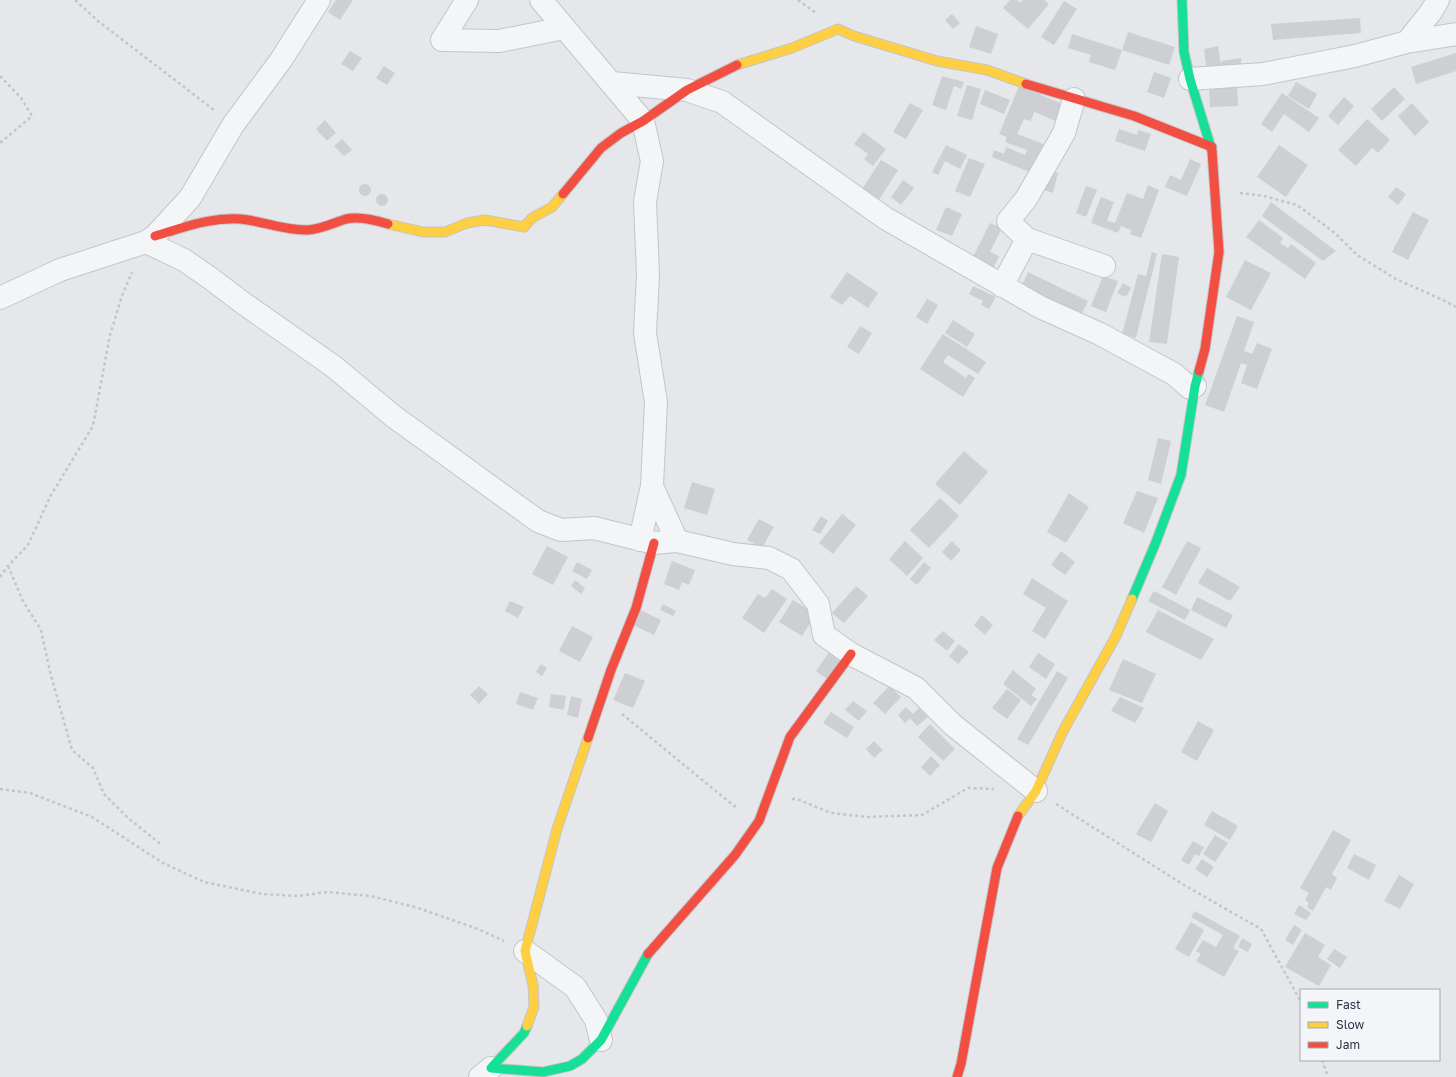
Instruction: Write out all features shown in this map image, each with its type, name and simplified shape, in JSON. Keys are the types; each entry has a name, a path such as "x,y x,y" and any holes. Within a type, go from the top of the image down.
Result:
{"street":[{"path":"151,239 190,198 233,125 280,60 319,0"},
{"path":"467,0 442,40 499,41 564,28"},
{"path":"486,1073 524,1033 534,1007 533,985 525,951 557,829 611,670 636,608 647,564 647,541 652,486 656,402 645,333 648,275 644,202 652,161 644,121 541,0"},
{"path":"956,1077 964,1048 997,868 1019,812 1036,791 1063,731 1116,636 1156,542 1181,475 1195,386 1205,349 1219,252 1212,147 1190,79 1184,52 1182,0"},
{"path":"1407,42 1431,12 1438,0"},
{"path":"0,298 60,270 199,223 226,219 247,220 281,228 307,230 327,227 347,219 369,218 424,232 445,232 467,223 485,220 524,228 532,218 552,207 601,148 621,133 644,121 687,90 738,65 792,48 838,29 854,36 937,61 987,70 1036,88 1134,116 1212,147"},
{"path":"1190,79 1263,74 1355,56 1407,42 1456,34"},
{"path":"612,83 687,90 722,102 885,218 1040,307 1100,334 1174,374 1190,388 1195,386"},
{"path":"1074,99 1064,133 1026,199 1008,221 1027,239 1104,266"},
{"path":"151,239 210,278 333,366 393,416 538,521 562,530 594,528 647,541 677,541 733,554 769,558 791,569 818,604 824,635 851,654 916,688 953,725 1006,770 1036,791"},
{"path":"1002,286 1027,239"},
{"path":"652,486 677,541"},
{"path":"486,1073 547,1075 570,1066 582,1059 601,1040 613,1014 650,950 690,908 735,855 760,821 790,737 851,654"},
{"path":"525,951 575,987 596,1020 601,1040"}],"path":[{"path":"75,0 98,21 233,125"},
{"path":"0,76 20,98 32,116 0,143"},
{"path":"1215,191 1264,196 1297,205 1334,233 1357,255 1396,279 1456,307"},
{"path":"0,577 8,566 28,545 51,495 93,426 110,335 122,296 151,239"},
{"path":"8,566 23,601 41,630 50,672 72,750 93,768 104,794 128,818 162,845"},
{"path":"600,704 617,710 734,806 754,808 766,804 797,799 831,813 867,817 922,815 968,788 998,789"},
{"path":"0,789 30,793 92,817 163,863 204,882 262,894 298,896 327,892 371,896 418,908 478,929 525,951"},
{"path":"1036,791 1184,885 1261,930 1300,1000"},
{"path":"1322,1061 1328,1077"}],"building":[{"path":"336,0 353,0 340,20 328,12"},
{"path":"1010,0 1017,0 1021,3 1023,0 1044,0 1049,4 1028,29 1003,8"},
{"path":"1064,1 1077,9 1054,45 1041,37"},
{"path":"952,14 960,23 953,29 945,20"},
{"path":"1360,18 1361,33 1273,40 1271,24"},
{"path":"976,26 998,34 991,54 969,47"},
{"path":"1128,32 1175,47 1169,65 1122,50"},
{"path":"1072,34 1122,50 1115,70 1089,62 1091,55 1068,48"},
{"path":"1218,46 1221,66 1221,61 1241,58 1242,72 1207,74 1204,49"},
{"path":"350,51 362,58 353,71 341,64"},
{"path":"1456,53 1456,71 1416,84 1411,67"},
{"path":"384,66 395,73 387,85 376,78"},
{"path":"1154,72 1171,78 1164,98 1147,92"},
{"path":"942,76 964,82 961,89 954,86 946,110 932,105"},
{"path":"1296,82 1317,94 1309,109 1288,96"},
{"path":"967,85 981,89 972,120 957,116"},
{"path":"1237,85 1238,106 1210,107 1209,86"},
{"path":"1019,86 1065,105 1058,122 1034,112 1031,121 1024,119 1017,134 1043,144 1032,173 992,157 994,150 1004,154 1006,147 1025,155 1027,150 1005,142 1007,137 999,134"},
{"path":"1394,87 1405,99 1382,121 1371,109"},
{"path":"985,90 1010,100 1004,114 980,104"},
{"path":"1282,93 1319,118 1309,132 1284,114 1272,132 1261,124"},
{"path":"1344,97 1354,106 1338,125 1328,116"},
{"path":"910,103 923,110 906,139 893,132"},
{"path":"1412,103 1429,122 1415,136 1398,116"},
{"path":"1367,119 1390,140 1378,153 1372,148 1356,166 1338,150"},
{"path":"325,120 336,133 327,141 316,129"},
{"path":"1119,129 1137,135 1138,130 1151,134 1145,151 1115,141"},
{"path":"863,132 886,149 873,166 864,159 868,154 854,144"},
{"path":"342,139 352,150 344,156 334,146"},
{"path":"946,145 967,155 960,169 945,161 938,175 932,172"},
{"path":"1279,145 1308,165 1286,197 1257,177"},
{"path":"969,158 985,164 970,197 955,191"},
{"path":"1190,159 1201,164 1187,196 1165,187 1170,175 1181,180"},
{"path":"881,160 898,170 877,203 860,192"},
{"path":"1048,170 1058,173 1053,193 1042,189"},
{"path":"903,180 914,188 901,205 891,197"},
{"path":"367,184 370,185 370,195 363,196 360,195 359,188 360,185"},
{"path":"1148,185 1159,190 1141,238 1130,234 1131,230 1121,226 1118,233 1091,223 1101,197 1114,202 1107,221 1115,223 1127,193 1143,199"},
{"path":"1086,186 1097,190 1086,217 1076,213"},
{"path":"1396,187 1406,194 1398,205 1388,197"},
{"path":"380,194 384,194 388,200 384,206 380,206 376,202 376,198"},
{"path":"1271,202 1336,251 1323,261 1262,216"},
{"path":"946,207 962,214 952,236 936,230"},
{"path":"1413,212 1429,220 1408,260 1392,252"},
{"path":"1259,220 1283,238 1280,243 1288,248 1291,244 1316,263 1305,279 1246,237"},
{"path":"990,223 1002,228 990,252 999,256 993,269 972,259"},
{"path":"1152,252 1157,254 1136,338 1122,334 1138,274 1146,276"},
{"path":"1162,254 1179,257 1167,344 1149,342"},
{"path":"1245,260 1271,273 1251,310 1226,297"},
{"path":"847,272 878,293 868,308 850,296 842,305 830,297"},
{"path":"1028,272 1088,301 1081,315 1021,287"},
{"path":"1103,276 1118,281 1106,312 1091,306"},
{"path":"1123,283 1131,288 1126,297 1117,293"},
{"path":"973,286 996,297 989,309 981,305 983,301 969,294"},
{"path":"927,299 938,305 927,324 916,317"},
{"path":"1237,316 1254,322 1244,351 1252,354 1257,343 1272,349 1257,389 1241,383 1247,365 1241,363 1224,412 1205,405"},
{"path":"953,320 975,334 967,347 945,333"},
{"path":"860,326 872,333 859,354 847,347"},
{"path":"943,334 986,362 978,374 948,355 943,362 966,378 968,374 975,378 963,397 920,369"},
{"path":"1158,438 1171,441 1161,484 1148,480"},
{"path":"964,451 988,472 960,505 935,484"},
{"path":"692,482 715,489 707,515 684,508"},
{"path":"1137,491 1158,498 1144,533 1123,523"},
{"path":"1069,493 1089,507 1066,543 1047,532"},
{"path":"940,498 959,516 929,548 910,530"},
{"path":"842,514 856,525 833,554 819,543"},
{"path":"821,516 828,521 820,534 812,530"},
{"path":"759,519 774,527 762,548 747,540"},
{"path":"905,541 923,558 907,576 889,559"},
{"path":"952,541 961,550 951,561 942,552"},
{"path":"1187,541 1201,548 1176,595 1162,587"},
{"path":"547,546 568,557 553,585 532,574"},
{"path":"1061,551 1075,562 1065,575 1051,565"},
{"path":"672,561 695,570 689,585 682,582 679,590 664,584"},
{"path":"577,562 592,570 587,579 572,571"},
{"path":"924,562 931,568 917,585 910,579"},
{"path":"1207,568 1240,587 1230,601 1198,583"},
{"path":"1032,578 1068,601 1045,639 1032,631 1046,608 1023,594"},
{"path":"575,580 585,588 581,594 571,586"},
{"path":"856,586 868,596 844,623 832,613"},
{"path":"772,589 787,599 764,633 742,618 758,594 765,598"},
{"path":"1154,591 1190,610 1185,620 1148,601"},
{"path":"1197,597 1233,615 1226,628 1191,610"},
{"path":"793,600 816,614 802,636 779,622"},
{"path":"510,601 524,607 518,618 505,611"},
{"path":"663,604 676,611 673,616 660,610"},
{"path":"641,610 661,620 654,635 633,625"},
{"path":"1158,610 1214,639 1201,660 1146,632"},
{"path":"982,615 993,625 985,635 974,625"},
{"path":"572,626 593,637 580,662 559,651"},
{"path":"943,631 955,641 947,651 934,640"},
{"path":"959,644 969,652 958,664 949,656"},
{"path":"832,648 843,656 827,679 816,671"},
{"path":"1038,653 1055,664 1046,679 1029,667"},
{"path":"1123,659 1156,674 1142,703 1109,690"},
{"path":"541,664 547,668 542,676 536,672"},
{"path":"1013,670 1036,689 1031,695 1037,699 1031,706 1003,684"},
{"path":"1057,671 1068,678 1028,745 1017,739"},
{"path":"625,673 645,681 633,708 613,700"},
{"path":"479,686 488,694 479,704 470,695"},
{"path":"889,686 901,697 885,714 873,703"},
{"path":"1007,689 1021,700 1007,719 992,708"},
{"path":"520,692 538,698 533,710 516,704"},
{"path":"551,694 566,696 564,710 549,707"},
{"path":"571,696 582,699 578,718 567,715"},
{"path":"1120,697 1144,708 1135,723 1111,711"},
{"path":"853,701 867,711 859,721 845,710"},
{"path":"906,707 913,714 919,708 928,717 917,726 910,718 905,723 898,715"},
{"path":"831,712 854,727 847,738 823,723"},
{"path":"1198,721 1214,730 1197,761 1181,752"},
{"path":"930,724 955,749 943,761 918,737"},
{"path":"874,741 883,750 874,758 866,749"},
{"path":"931,756 940,765 930,776 921,767"},
{"path":"1155,803 1168,811 1151,842 1136,834"},
{"path":"1212,811 1238,826 1230,840 1204,825"},
{"path":"1333,830 1351,840 1332,874 1337,878 1331,890 1326,887 1313,911 1307,907 1309,903 1305,900 1309,893 1300,888"},
{"path":"1215,835 1228,843 1215,862 1203,854"},
{"path":"1193,841 1204,847 1199,856 1195,854 1189,865 1181,860"},
{"path":"1354,854 1376,865 1369,880 1347,868"},
{"path":"1202,859 1214,867 1207,877 1195,869"},
{"path":"1399,875 1414,884 1400,909 1384,901"},
{"path":"1299,905 1311,913 1306,920 1294,914"},
{"path":"1195,911 1240,936 1233,948 1239,951 1224,977 1196,961 1201,954 1196,951 1203,940 1216,947 1223,935 1191,917"},
{"path":"1191,922 1204,930 1189,957 1175,949"},
{"path":"1294,925 1302,930 1293,945 1285,940"},
{"path":"1305,933 1325,945 1318,957 1331,965 1319,986 1285,967"},
{"path":"1242,938 1252,944 1248,952 1238,947"},
{"path":"1334,949 1347,957 1340,968 1327,959"}],"traffic: fast":[{"path":"1182,0 1184,52 1190,79 1212,151"},
{"path":"1132,599 1156,542 1181,475 1195,386 1199,371"},
{"path":"527,1026 524,1033 491,1068 543,1072 570,1066 582,1059 601,1040 648,954"}],"traffic: slow":[{"path":"737,65 792,48 838,29 854,36 937,61 987,70 1026,84"},
{"path":"388,224 423,232 445,232 467,223 485,220 524,227 532,218 552,207 563,194"},
{"path":"1018,816 1036,791 1063,731 1116,636 1132,599"},
{"path":"527,1026 534,1007 533,985 525,951 557,829 588,738"}],"traffic: jam":[{"path":"563,194 601,148 621,133 643,121 687,90 737,65"},
{"path":"1026,84 1134,116 1212,147"},
{"path":"1199,371 1205,349 1219,252 1212,151"},
{"path":"155,236 212,220 224,219 248,220 300,230 327,226 351,218 367,219 388,224"},
{"path":"588,738 611,670 636,608 654,543"},
{"path":"648,954 735,855 759,821 790,737 851,654"},
{"path":"957,1077 961,1064 997,868 1018,816"}]}
